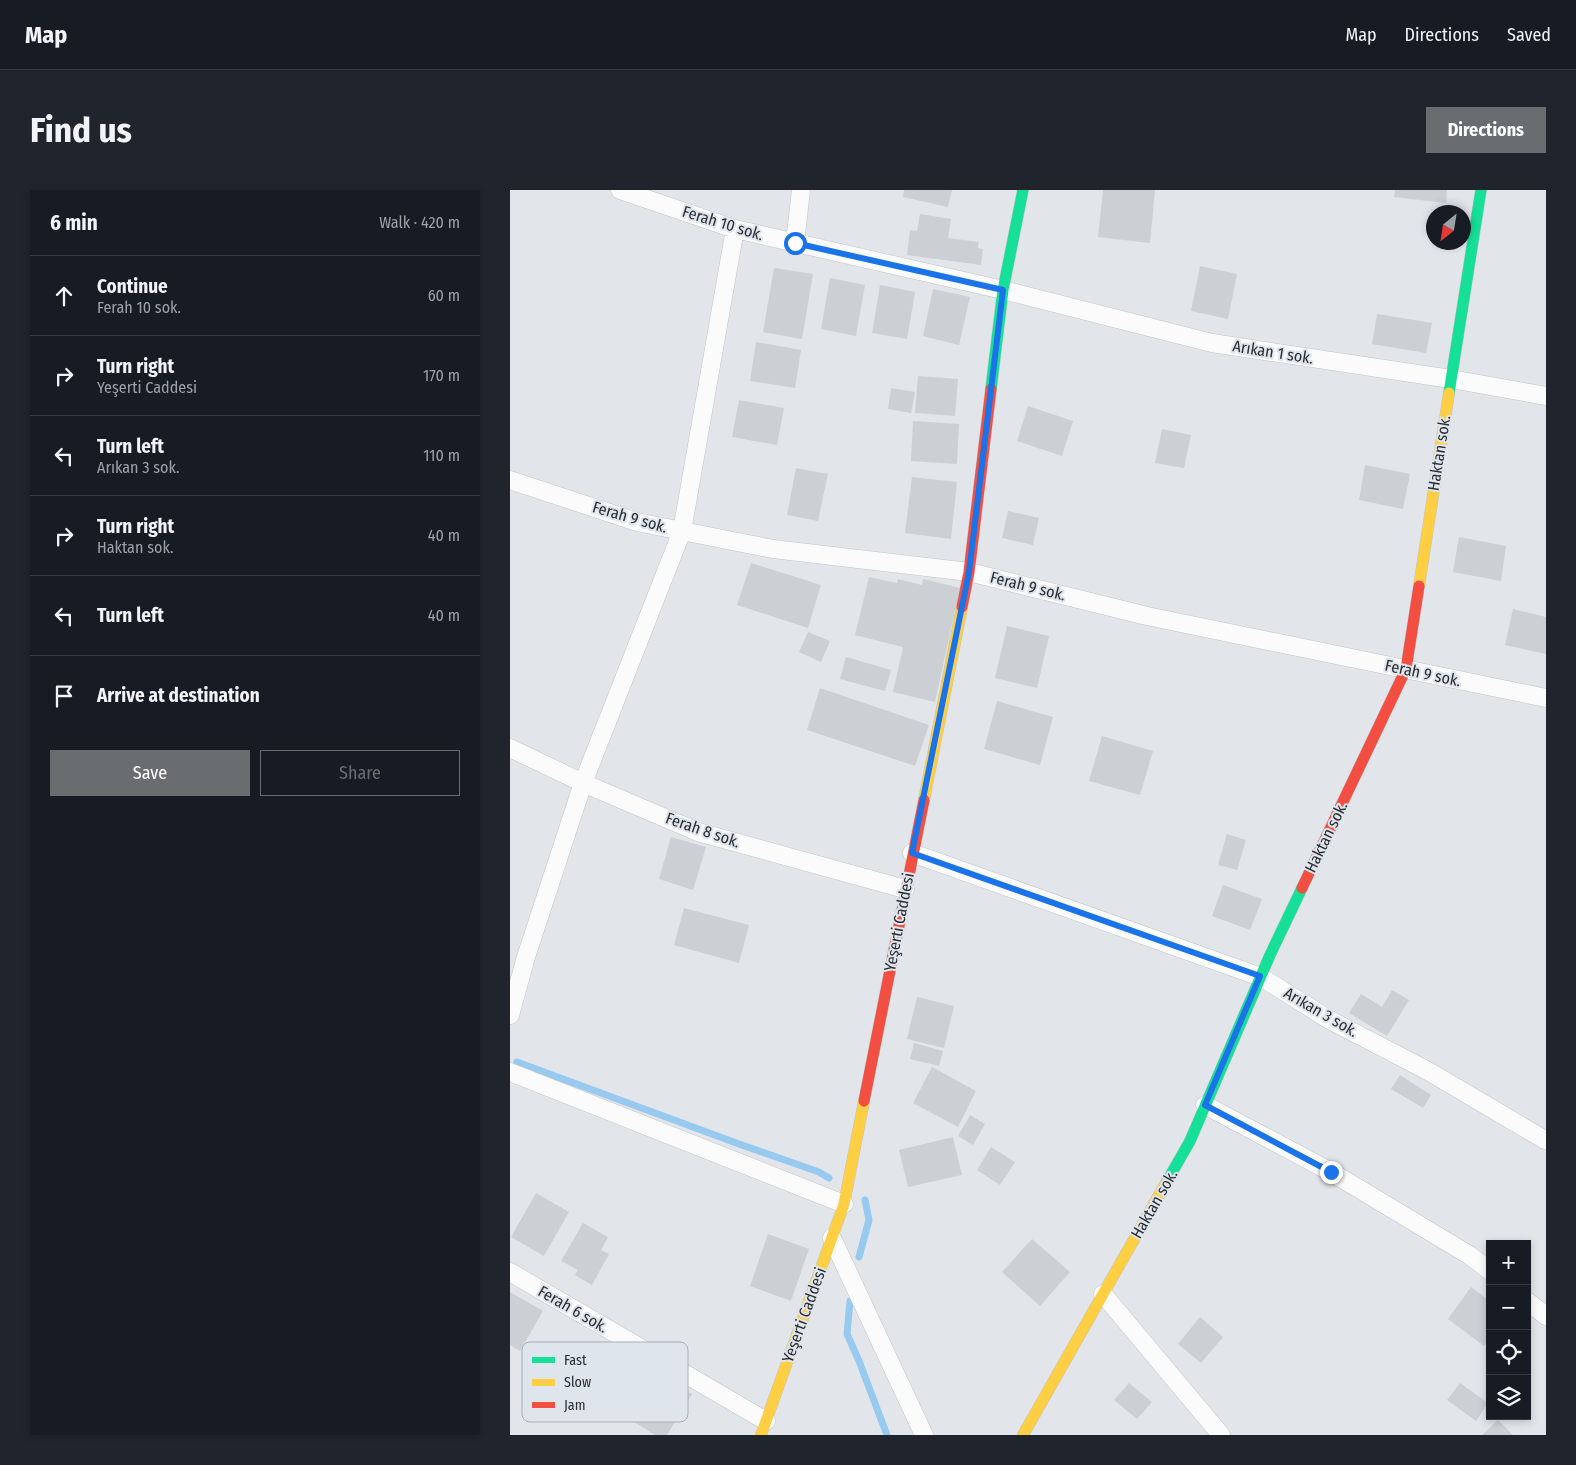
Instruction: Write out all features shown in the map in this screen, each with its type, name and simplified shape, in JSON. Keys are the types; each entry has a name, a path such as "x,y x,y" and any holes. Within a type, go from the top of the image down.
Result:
{"street":[{"name":"Ferah 10 sok.","path":"620,190 735,229 1003,290"},
{"path":"795,243 801,190"},
{"name":"Yeşerti Caddesi","path":"764,1428 844,1204 969,572 1003,290 1024,190"},
{"name":"Haktan sok.","path":"1023,1435 1190,1141 1260,976 1406,669 1481,190"},
{"path":"510,1015 526,957 584,783 682,531 735,229"},
{"name":"Arıkan 1 sok.","path":"1003,290 1212,343 1451,379 1546,396"},
{"name":"Ferah 9 sok.","path":"510,480 637,522 773,549 969,572 1147,616 1546,698"},
{"name":"Ferah 8 sok.","path":"510,748 584,783 698,832 906,889"},
{"name":"Arıkan 3 sok.","path":"912,853 1260,976 1328,1019 1428,1071 1544,1140 1546,1139"},
{"path":"510,1072 844,1204"},
{"path":"1205,1105 1331,1172 1469,1255 1486,1269"},
{"path":"832,1238 924,1435"},
{"name":"Ferah 6 sok.","path":"510,1272 624,1342"},
{"path":"1103,1294 1221,1435"},
{"path":"1531,1304 1546,1316"},
{"name":"Ferah 6 sok.","path":"688,1381 764,1428"}],"building":[{"path":"904,190 952,190 948,207 903,197"},
{"path":"1103,190 1155,190 1150,243 1098,237"},
{"path":"1395,190 1447,190 1446,203 1394,197"},
{"path":"920,214 951,219 948,238 979,242 978,248 983,249 981,265 907,255 910,230 917,231"},
{"path":"1200,266 1237,274 1228,319 1191,311"},
{"path":"774,268 813,274 802,339 763,332"},
{"path":"830,278 865,285 856,336 821,329"},
{"path":"880,285 915,292 907,339 872,333"},
{"path":"933,289 970,297 959,345 923,336"},
{"path":"1377,314 1432,323 1426,353 1372,344"},
{"path":"756,342 801,350 795,388 750,381"},
{"path":"918,376 958,379 955,416 915,413"},
{"path":"891,388 915,392 911,413 888,409"},
{"path":"739,400 784,408 777,445 732,437"},
{"path":"1028,406 1073,421 1062,456 1017,441"},
{"path":"913,421 959,424 957,464 911,461"},
{"path":"1162,429 1191,435 1184,468 1155,463"},
{"path":"1365,465 1410,474 1403,509 1359,500"},
{"path":"796,468 828,474 818,521 787,515"},
{"path":"912,477 957,482 951,539 905,533"},
{"path":"1008,511 1039,518 1033,545 1002,538"},
{"path":"1459,537 1506,546 1501,581 1453,572"},
{"path":"751,563 821,585 808,628 737,605"},
{"path":"869,577 897,583 898,579 922,585 923,579 960,588 935,702 893,692 903,647 855,635"},
{"path":"1513,609 1546,617 1546,654 1505,645"},
{"path":"1007,626 1049,636 1037,688 995,678"},
{"path":"808,632 830,641 821,662 799,652"},
{"path":"846,657 891,670 885,691 840,679"},
{"path":"820,688 929,725 915,766 807,730"},
{"path":"997,701 1053,717 1040,765 984,749"},
{"path":"1102,736 1153,751 1140,795 1089,781"},
{"path":"1227,834 1246,840 1237,870 1218,865"},
{"path":"671,837 706,847 693,890 659,879"},
{"path":"1223,885 1262,899 1250,930 1212,916"},
{"path":"684,908 749,925 739,963 674,945"},
{"path":"1392,990 1409,1000 1387,1036 1349,1013 1361,994 1382,1007"},
{"path":"917,997 954,1006 944,1048 907,1039"},
{"path":"914,1043 943,1051 939,1066 910,1059"},
{"path":"932,1067 976,1091 958,1127 913,1103"},
{"path":"1400,1075 1431,1095 1423,1108 1391,1089"},
{"path":"970,1115 985,1124 973,1145 958,1136"},
{"path":"953,1137 962,1175 908,1187 899,1150"},
{"path":"991,1147 1015,1162 1000,1185 977,1170"},
{"path":"536,1193 569,1212 544,1256 511,1237"},
{"path":"583,1223 608,1237 601,1250 609,1254 592,1285 575,1275 578,1270 561,1261"},
{"path":"768,1234 809,1249 791,1301 750,1286"},
{"path":"1032,1239 1070,1272 1040,1306 1002,1272"},
{"path":"1471,1287 1486,1298 1486,1343 1484,1346 1448,1319"},
{"path":"510,1292 543,1311 525,1342 522,1342 520,1351 510,1345"},
{"path":"1200,1317 1223,1337 1201,1363 1178,1344"},
{"path":"1129,1383 1152,1402 1137,1419 1114,1400"},
{"path":"1460,1383 1486,1402 1486,1406 1476,1421 1447,1400"},
{"path":"688,1392 692,1394 688,1401"},
{"path":"1498,1420 1513,1435 1482,1435"},
{"path":"634,1422 675,1422 667,1435 655,1435"}],"waterway":[{"path":"517,1062 819,1172 829,1178"},
{"path":"859,1257 869,1220 865,1200"},
{"path":"850,1301 847,1334 887,1435"}],"traffic: fast":[{"path":"991,389 1003,290 1023,190"},
{"path":"1449,393 1481,190"},
{"path":"1166,1183 1190,1141 1270,955 1302,888"}],"traffic: slow":[{"path":"1419,586 1449,393"},
{"path":"924,800 962,607"},
{"path":"761,1435 844,1204 864,1101"},
{"path":"1023,1435 1166,1183"}],"traffic: jam":[{"path":"962,607 969,572 991,389"},
{"path":"1302,888 1406,669 1419,586"},
{"path":"864,1101 924,800"}],"route":[{"path":"795,243 1003,290 969,572 912,853 1260,976 1205,1105 1331,1172"}]}
